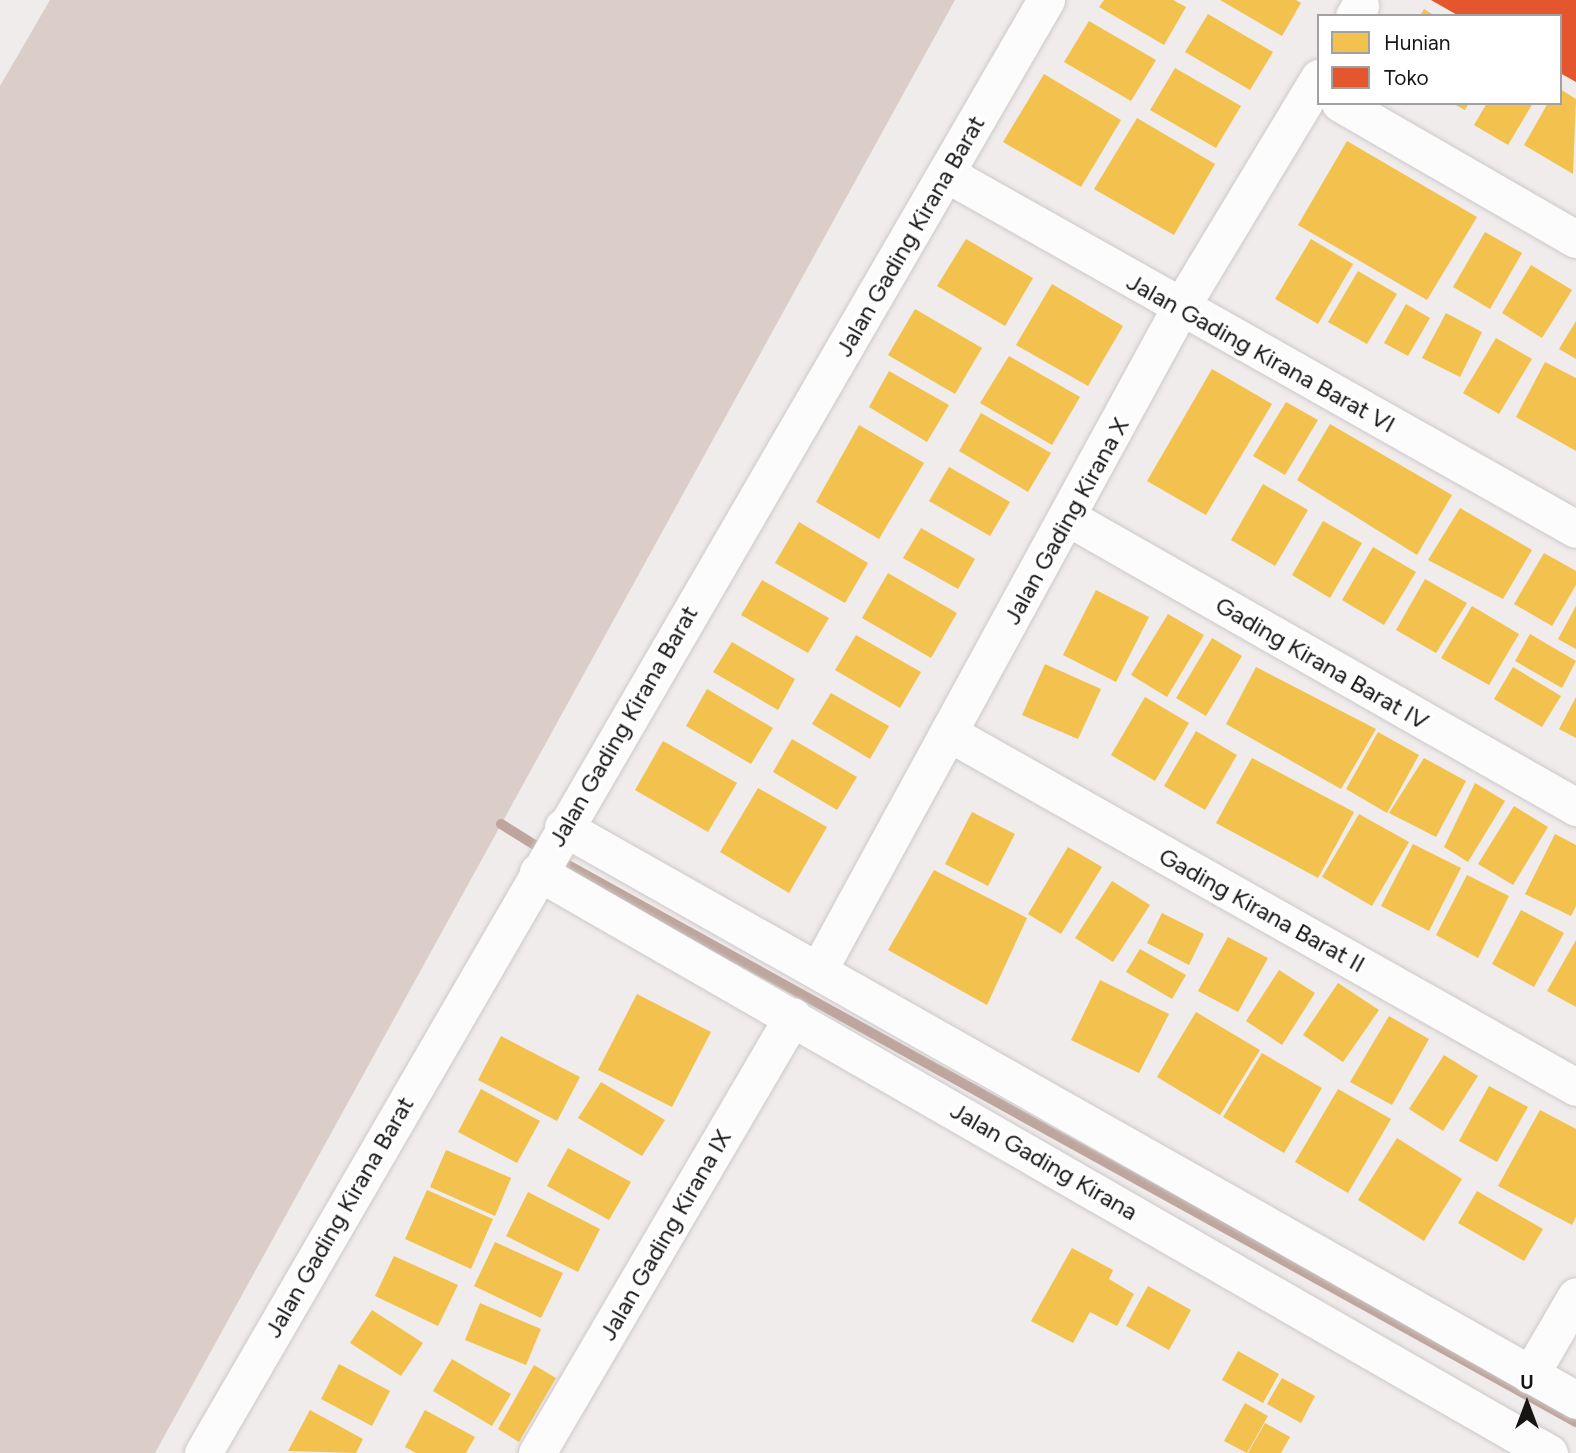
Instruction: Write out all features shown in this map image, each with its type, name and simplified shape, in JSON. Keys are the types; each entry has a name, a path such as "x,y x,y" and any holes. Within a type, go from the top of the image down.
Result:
{"street":[{"name":"Jalan Gading Kirana Barat","path":"203,1453 563,828 947,174 1046,0"},
{"name":"Jalan Gading Kirana X","path":"819,969 1069,518 1180,308 1317,99"},
{"path":"1348,105 1576,239"},
{"name":"Jalan Gading Kirana Barat VI","path":"947,174 1180,308 1576,529"},
{"name":"Gading Kirana Barat IV","path":"1069,518 1576,807"},
{"name":"Gading Kirana Barat II","path":"949,733 1576,1087"},
{"path":"563,828 819,969 1576,1400"},
{"name":"Jalan Gading Kirana","path":"538,872 793,1016 1499,1441 1549,1453"},
{"name":"Jalan Gading Kirana IX","path":"537,1453 793,1016"},
{"path":"1530,1375 1576,1296"}],"shaded area":[{"path":"50,0 955,0 155,1453 0,1453 0,86"}],"building: Hunian":[{"path":"1104,0 1173,0 1186,7 1164,45 1099,7"},
{"path":"1220,0 1296,0 1301,3 1282,36"},
{"path":"1208,14 1273,52 1250,90 1185,52"},
{"path":"1089,21 1156,60 1131,101 1064,62"},
{"path":"1175,68 1241,106 1216,148 1150,110"},
{"path":"1044,74 1121,120 1081,187 1003,142"},
{"path":"1562,90 1576,99 1573,174 1524,145 1547,105 1562,105"},
{"path":"1486,105 1532,105 1508,145 1474,125"},
{"path":"1137,118 1215,164 1174,235 1094,189"},
{"path":"1347,141 1477,217 1427,300 1298,225"},
{"path":"1485,232 1522,253 1490,309 1453,287"},
{"path":"966,239 1033,278 1005,326 937,286"},
{"path":"1311,239 1353,264 1318,324 1275,299"},
{"path":"1531,265 1572,290 1542,338 1502,313"},
{"path":"1358,271 1397,294 1367,344 1328,322"},
{"path":"1052,284 1123,326 1088,386 1016,345"},
{"path":"1406,304 1430,318 1408,356 1384,343"},
{"path":"915,309 982,348 955,394 888,355"},
{"path":"1446,313 1482,332 1460,377 1422,358"},
{"path":"1576,321 1576,359 1559,349"},
{"path":"1496,338 1532,359 1499,414 1463,393"},
{"path":"1009,356 1080,397 1052,445 980,403"},
{"path":"1545,362 1576,378 1576,451 1516,417"},
{"path":"1212,369 1272,404 1206,515 1147,481"},
{"path":"889,371 949,405 927,442 869,407"},
{"path":"1286,402 1318,420 1285,475 1253,456"},
{"path":"981,413 1051,453 1028,492 959,451"},
{"path":"1330,424 1452,495 1417,555 1297,480"},
{"path":"859,425 924,463 879,539 816,502"},
{"path":"949,467 1010,502 990,536 929,501"},
{"path":"1263,484 1308,510 1275,566 1231,540"},
{"path":"1460,508 1532,550 1503,599 1428,560"},
{"path":"1323,521 1362,543 1330,598 1292,575"},
{"path":"799,522 868,563 845,603 775,563"},
{"path":"921,528 975,559 958,589 903,558"},
{"path":"1373,547 1416,572 1384,625 1342,600"},
{"path":"1544,553 1576,571 1576,585 1552,626 1514,604"},
{"path":"888,573 957,613 931,658 862,618"},
{"path":"1425,579 1467,603 1436,653 1396,630"},
{"path":"762,580 829,618 808,653 741,615"},
{"path":"1096,590 1149,617 1116,682 1063,655"},
{"path":"1472,606 1519,634 1489,685 1441,658"},
{"path":"1576,606 1576,649 1558,639"},
{"path":"1168,614 1204,635 1167,697 1131,675"},
{"path":"1530,634 1576,661 1562,688 1515,661"},
{"path":"856,635 921,672 900,708 835,670"},
{"path":"1212,638 1242,656 1206,716 1176,698"},
{"path":"732,642 795,679 778,710 713,672"},
{"path":"1045,664 1101,689 1078,739 1022,715"},
{"path":"1256,667 1376,729 1341,789 1226,724"},
{"path":"1513,667 1561,696 1542,727 1494,699"},
{"path":"707,689 773,728 751,764 686,726"},
{"path":"831,693 889,726 870,759 812,724"},
{"path":"1145,697 1189,723 1155,781 1111,755"},
{"path":"1576,697 1576,738 1559,729"},
{"path":"1196,731 1237,755 1205,810 1164,786"},
{"path":"1378,732 1419,755 1387,813 1346,789"},
{"path":"792,739 857,777 837,810 773,772"},
{"path":"663,741 737,783 708,832 635,790"},
{"path":"1252,758 1354,812 1318,878 1216,823"},
{"path":"1424,758 1466,781 1436,837 1389,813"},
{"path":"1475,783 1505,801 1468,862 1444,847"},
{"path":"758,788 827,827 789,893 720,852"},
{"path":"1514,806 1548,827 1513,885 1478,864"},
{"path":"972,812 1015,834 988,886 945,864"},
{"path":"1359,814 1409,842 1372,906 1322,877"},
{"path":"1555,834 1576,845 1576,906 1571,916 1525,894"},
{"path":"1413,844 1461,868 1429,931 1381,906"},
{"path":"1068,847 1102,867 1061,934 1028,914"},
{"path":"934,870 1027,918 987,1005 888,950"},
{"path":"1467,875 1509,896 1478,958 1436,935"},
{"path":"1112,881 1150,905 1113,962 1075,938"},
{"path":"1521,910 1564,933 1534,987 1492,964"},
{"path":"1162,913 1204,934 1189,965 1147,943"},
{"path":"1228,937 1268,958 1238,1012 1198,991"},
{"path":"1576,940 1576,1007 1547,991"},
{"path":"1140,949 1186,975 1172,999 1126,972"},
{"path":"1279,970 1315,993 1282,1045 1246,1021"},
{"path":"1100,980 1169,1014 1139,1073 1071,1040"},
{"path":"1338,983 1379,1010 1343,1062 1303,1035"},
{"path":"637,994 711,1032 672,1107 598,1070"},
{"path":"1196,1012 1260,1050 1220,1115 1157,1077"},
{"path":"1389,1016 1429,1039 1392,1105 1350,1082"},
{"path":"501,1036 580,1077 557,1121 478,1080"},
{"path":"1262,1053 1322,1088 1284,1153 1223,1117"},
{"path":"1444,1055 1478,1076 1443,1131 1409,1109"},
{"path":"601,1082 665,1120 642,1156 578,1118"},
{"path":"1489,1086 1528,1107 1497,1162 1459,1141"},
{"path":"481,1089 540,1121 517,1163 458,1132"},
{"path":"1338,1089 1391,1119 1348,1193 1295,1162"},
{"path":"1540,1110 1576,1129 1576,1217 1572,1225 1498,1186"},
{"path":"1397,1138 1462,1179 1424,1241 1358,1200"},
{"path":"568,1148 631,1182 609,1220 547,1186"},
{"path":"446,1150 511,1178 495,1216 430,1187"},
{"path":"427,1190 493,1219 471,1269 405,1239"},
{"path":"1477,1191 1543,1229 1524,1261 1458,1223"},
{"path":"528,1192 600,1229 578,1272 506,1236"},
{"path":"495,1242 563,1273 541,1318 474,1286"},
{"path":"1072,1248 1113,1270 1109,1279 1134,1294 1117,1326 1090,1312 1073,1343 1031,1321"},
{"path":"394,1256 458,1285 438,1326 375,1296"},
{"path":"1148,1286 1191,1310 1169,1350 1126,1326"},
{"path":"480,1303 541,1329 526,1365 465,1340"},
{"path":"372,1310 423,1343 401,1376 350,1343"},
{"path":"1238,1351 1279,1374 1263,1403 1222,1380"},
{"path":"452,1359 511,1394 492,1426 433,1391"},
{"path":"339,1364 390,1391 372,1426 321,1399"},
{"path":"534,1365 556,1378 519,1442 498,1429"},
{"path":"1282,1378 1315,1396 1301,1423 1267,1404"},
{"path":"1245,1403 1268,1416 1247,1453 1224,1441"},
{"path":"310,1410 363,1439 356,1453 288,1451"},
{"path":"425,1410 475,1437 466,1453 416,1453 405,1447"},
{"path":"1265,1423 1290,1437 1281,1453 1248,1453"}],"building: Toko":[{"path":"1431,0 1576,0 1576,82 1562,74 1562,14 1456,14"}],"waterway":[{"path":"501,824 546,852"},
{"path":"555,858 1576,1422"}]}
